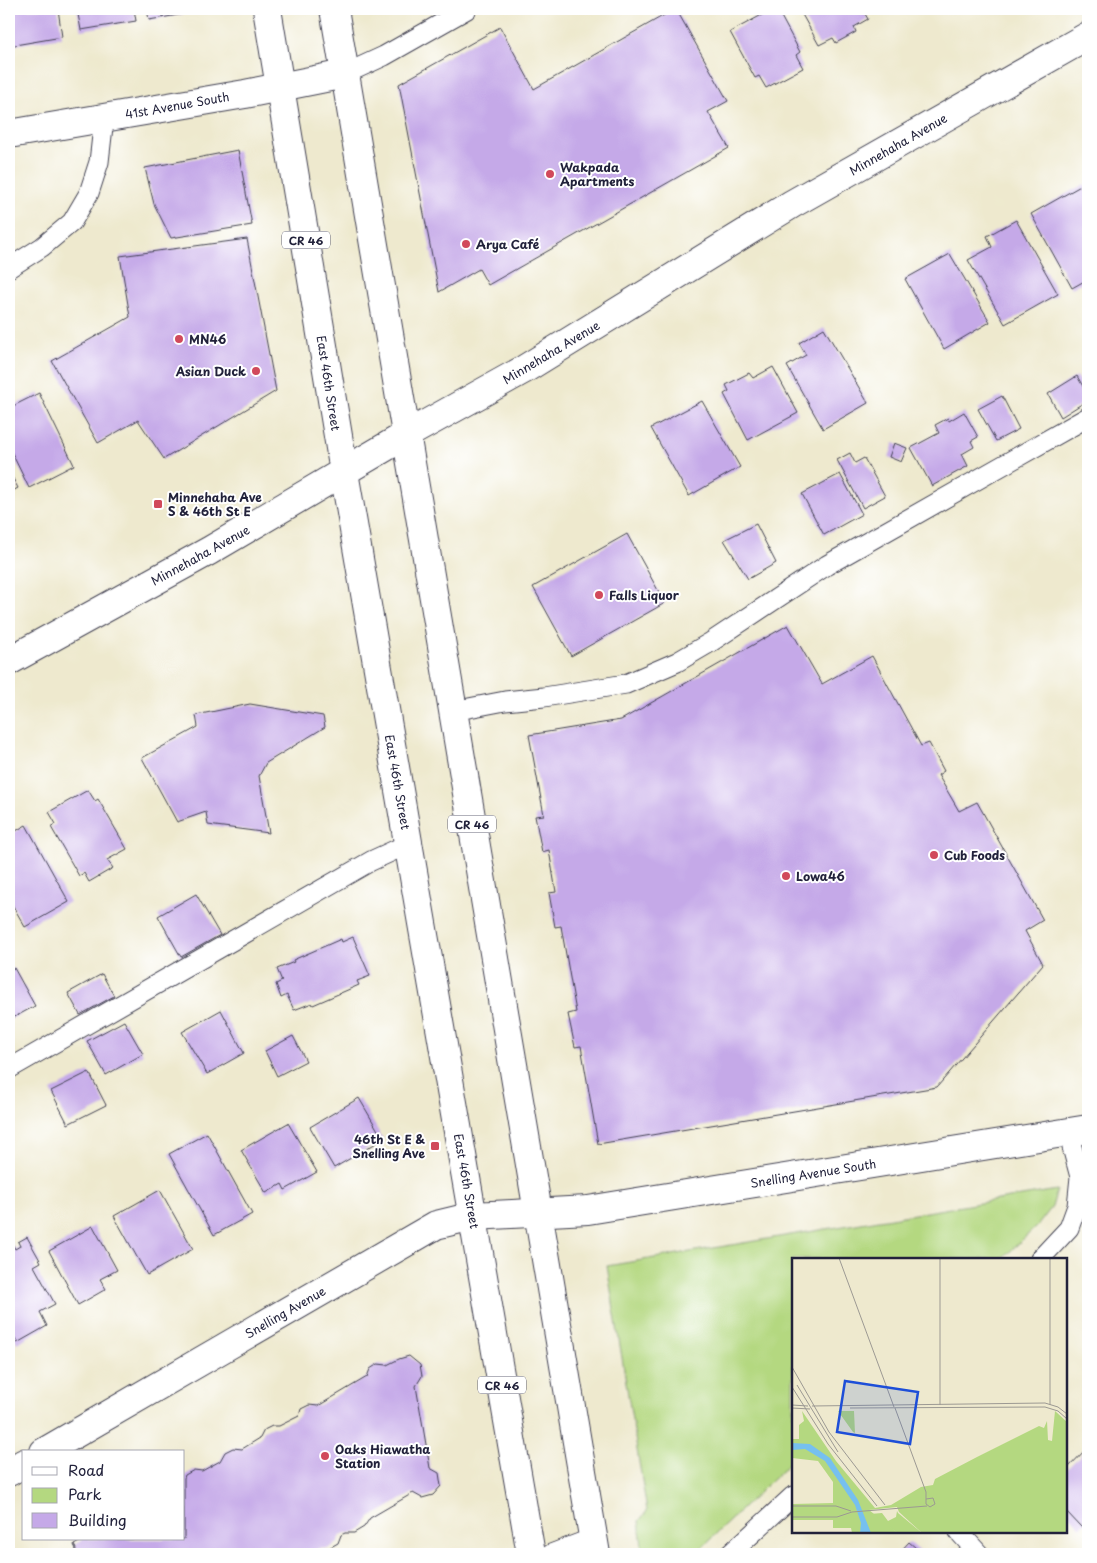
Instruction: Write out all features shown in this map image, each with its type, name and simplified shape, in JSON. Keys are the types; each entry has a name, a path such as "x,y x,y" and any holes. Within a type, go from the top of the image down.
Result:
{"main road":[{"name":"East 46th Street","path":"267,9 344,472 531,1554"},
{"name":"CR 46","path":"334,9 594,1546"},
{"name":"Minnehaha Avenue","path":"9,661 209,551 406,435 523,370 792,204 1088,36"},
{"name":"41st Avenue South","path":"9,134 345,74"},
{"name":"Snelling Avenue South","path":"538,1213 588,1210 1078,1130"},
{"name":"Snelling Avenue","path":"47,1450 436,1225 473,1216 538,1213"},
{"path":"9,1472 22,1465"}],"lane":[{"path":"345,74 384,56 467,9"},
{"path":"9,268 42,247 72,222 89,194 99,162 104,118"},
{"path":"453,712 505,700 626,684 677,662 719,637 827,565 1088,417"},
{"path":"9,1069 371,861 408,844"},
{"path":"1041,1258 1069,1228 1077,1206 1080,1177 1078,1130"},
{"path":"730,1554 792,1497"},
{"path":"959,1533 979,1554"},
{"path":"551,1554 594,1546"}],"green space":[{"path":"1057,1190 1052,1207 1038,1225 1003,1258 792,1258 792,1461 695,1554 643,1554 639,1521 647,1511 607,1266"}],"building":[{"path":"9,9 58,9 62,37 9,46"},
{"path":"77,9 134,9 136,21 81,30"},
{"path":"147,9 201,9 201,11 149,20"},
{"name":"Wakpada Apartments","path":"675,9 728,101 708,112 729,148 488,285 479,269 439,292 399,84 500,27 534,89"},
{"path":"773,9 777,9 800,52 796,55 803,68 766,88 759,76 755,78 730,32"},
{"path":"799,9 862,9 868,19 854,27 856,32 836,43 833,38 819,45"},
{"path":"238,150 252,225 171,238 154,204 145,168"},
{"path":"1084,184 1088,191 1088,279 1072,288 1031,214"},
{"path":"1016,220 1058,294 1005,324 968,260 992,247 987,236"},
{"name":"MN46","path":"247,239 276,391 164,459 138,420 98,443 52,361 130,317 120,256"},
{"path":"950,254 990,322 944,349 905,279"},
{"path":"824,328 868,403 823,429 787,366 806,355 799,343"},
{"path":"773,367 798,413 748,440 724,394 729,391 726,385 749,373 753,378"},
{"path":"1077,376 1088,395 1088,400 1061,417 1048,394"},
{"path":"39,393 74,465 29,488 9,447 9,408"},
{"path":"1002,396 1019,429 996,441 978,409"},
{"path":"702,401 740,467 689,496 651,428"},
{"path":"964,412 978,437 971,441 974,447 962,454 968,466 932,486 911,448 939,433 935,425 948,418 949,421"},
{"path":"894,443 907,448 901,462 889,457"},
{"path":"850,453 855,463 864,458 885,496 863,508 837,460"},
{"path":"9,471 18,488 9,493"},
{"path":"840,474 862,514 824,535 802,494"},
{"path":"756,524 776,563 748,579 724,540"},
{"name":"Falls Liquor","path":"627,534 665,603 571,656 533,587"},
{"name":"Lowa46","path":"788,625 822,684 872,656 921,746 929,743 944,771 938,775 959,811 977,802 1043,920 1025,931 1043,964 937,1087 598,1144 581,1046 575,1047 568,1014 576,1012 561,926 555,927 549,893 556,892 549,850 542,852 535,816 544,815 529,735 621,720"},
{"path":"250,704 323,716 325,727 266,763 259,776 269,833 208,825 206,812 177,822 142,758 198,727 196,715"},
{"path":"88,790 95,801 98,799 127,849 107,860 113,868 89,882 84,873 79,876 51,827 56,824 49,812"},
{"path":"26,825 69,902 25,927 9,899 9,835"},
{"path":"196,894 220,935 181,957 158,916"},
{"path":"353,937 370,976 357,981 359,985 313,1005 312,1003 294,1010 287,995 281,998 276,984 282,981 277,969 341,939 342,942"},
{"path":"14,968 35,1006 9,1020 9,971"},
{"path":"102,974 114,996 80,1015 68,993"},
{"path":"221,1010 244,1053 207,1074 182,1032"},
{"path":"124,1021 143,1054 106,1075 87,1041"},
{"path":"293,1036 306,1061 277,1076 265,1051"},
{"path":"89,1072 106,1105 68,1124 51,1091"},
{"path":"359,1098 383,1139 334,1168 310,1127"},
{"path":"288,1123 317,1172 285,1190 282,1184 266,1193 241,1150"},
{"path":"207,1133 252,1214 214,1235 169,1154"},
{"path":"160,1190 193,1249 147,1275 114,1216"},
{"path":"93,1226 117,1270 100,1279 106,1289 78,1305 49,1251"},
{"path":"27,1237 41,1262 34,1266 55,1304 40,1312 47,1326 17,1343 9,1327 9,1238 15,1249 20,1246 18,1242"},
{"name":"Oaks Hiawatha Station","path":"409,1356 420,1365 422,1376 416,1386 430,1468 439,1473 441,1486 433,1495 422,1498 413,1493 370,1518 364,1527 354,1533 341,1535 338,1543 329,1548 317,1549 307,1554 75,1554 76,1549 74,1545 82,1540 185,1540 185,1475 194,1470 202,1471 220,1461 225,1452 233,1448 242,1449 260,1438 264,1430 272,1426 279,1426 299,1416 301,1409 309,1405 318,1406 367,1377 370,1369 378,1364 387,1365"},
{"path":"1088,1447 1088,1520 1081,1527 1067,1512 1067,1469"},
{"path":"909,1542 923,1554 898,1554"}],"place":[{"name":"Wakpada Apartments","path":"550,174"},
{"name":"Arya Café","path":"466,244"},
{"name":"MN46","path":"179,339"},
{"name":"Asian Duck","path":"256,371"},
{"name":"Minnehaha Ave S & 46th St E","path":"158,504"},
{"name":"Falls Liquor","path":"599,595"},
{"name":"Cub Foods","path":"934,855"},
{"name":"Lowa46","path":"786,876"},
{"name":"46th St E & Snelling Ave","path":"435,1146"},
{"name":"Oaks Hiawatha Station","path":"325,1456"}]}
